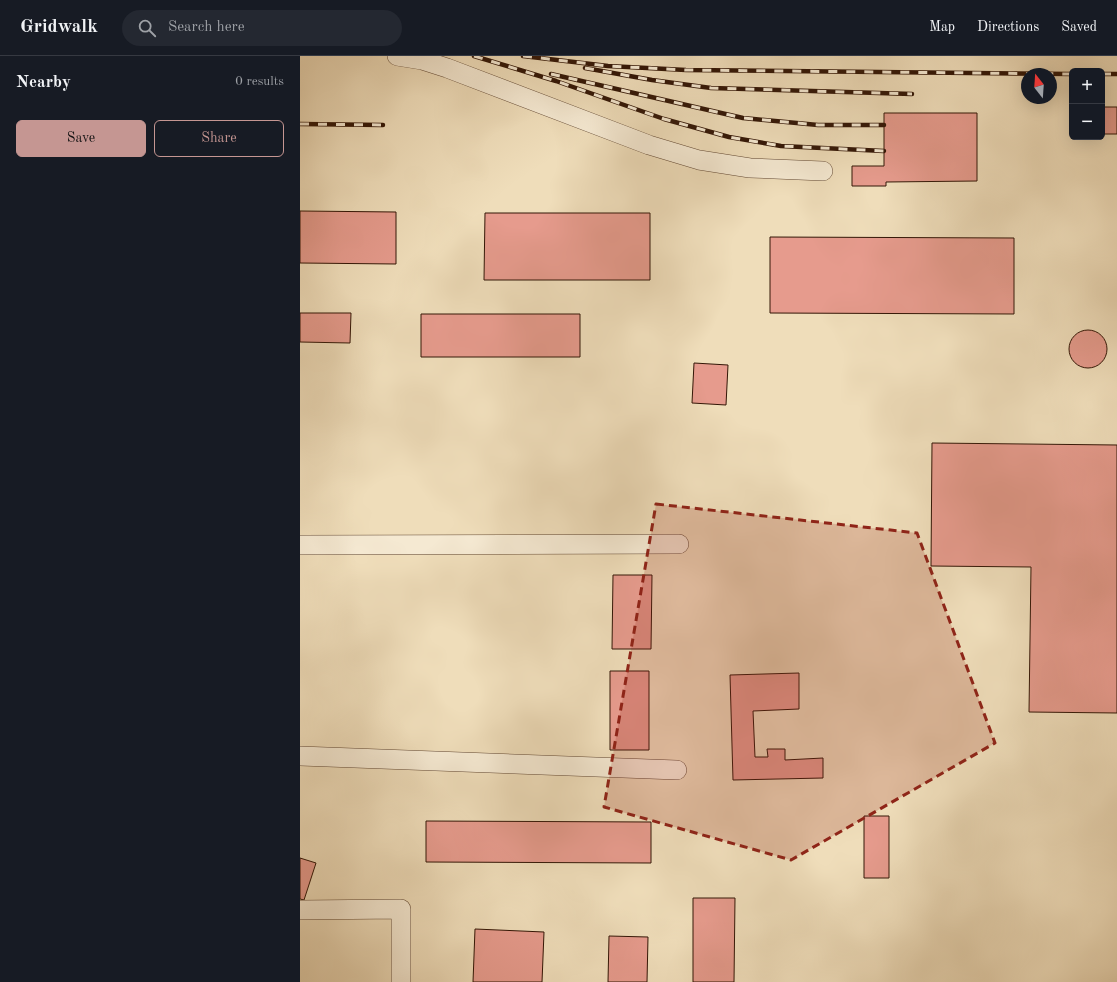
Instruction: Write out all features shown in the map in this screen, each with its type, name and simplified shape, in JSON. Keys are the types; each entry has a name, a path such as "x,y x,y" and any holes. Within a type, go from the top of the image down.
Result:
{"lane":[{"path":"397,56 422,60 447,68 649,145 699,160 750,168 823,171"},
{"path":"300,545 679,544"},
{"path":"300,756 677,770"},
{"path":"300,910 401,909 401,982"}],"highlighted area":[{"path":"656,504 917,533 995,743 791,860 604,807"}],"building":[{"path":"1105,107 1117,107 1117,134 1105,134"},
{"path":"884,113 977,113 977,181 886,182 886,186 852,186 852,166 884,166"},
{"path":"300,211 396,212 396,264 300,263"},
{"path":"485,213 650,213 650,280 484,280"},
{"path":"770,237 1014,238 1014,314 770,313"},
{"path":"300,313 351,313 350,343 300,342"},
{"path":"421,314 580,314 580,357 421,357"},
{"path":"1084,330 1092,330 1102,335 1106,342 1106,356 1102,363 1092,368 1084,368 1074,363 1072,360 1069,353 1069,345 1074,335 1077,333"},
{"path":"694,363 728,365 726,405 692,403"},
{"path":"932,443 1117,445 1117,713 1029,712 1031,567 931,566"},
{"path":"613,575 652,575 651,649 612,649"},
{"path":"610,671 649,671 649,750 610,750"},
{"path":"799,673 799,709 753,711 755,757 768,757 767,749 785,749 785,760 823,758 823,778 733,780 730,675"},
{"path":"864,816 889,816 889,878 864,878"},
{"path":"426,821 651,822 651,863 426,862"},
{"path":"300,858 316,863 304,900 300,899"},
{"path":"693,898 735,898 734,982 693,982"},
{"path":"475,929 544,932 542,982 473,982"},
{"path":"609,936 648,937 647,982 608,982"}],"railway":[{"path":"474,56 556,81 664,119 729,137 781,146 884,151"},
{"path":"523,56 608,66 686,70 1069,74"},
{"path":"585,68 652,80 711,88 912,94"},
{"path":"551,74 743,118 818,125 884,125"},
{"path":"1105,74 1117,74"},
{"path":"300,124 383,125"}]}
